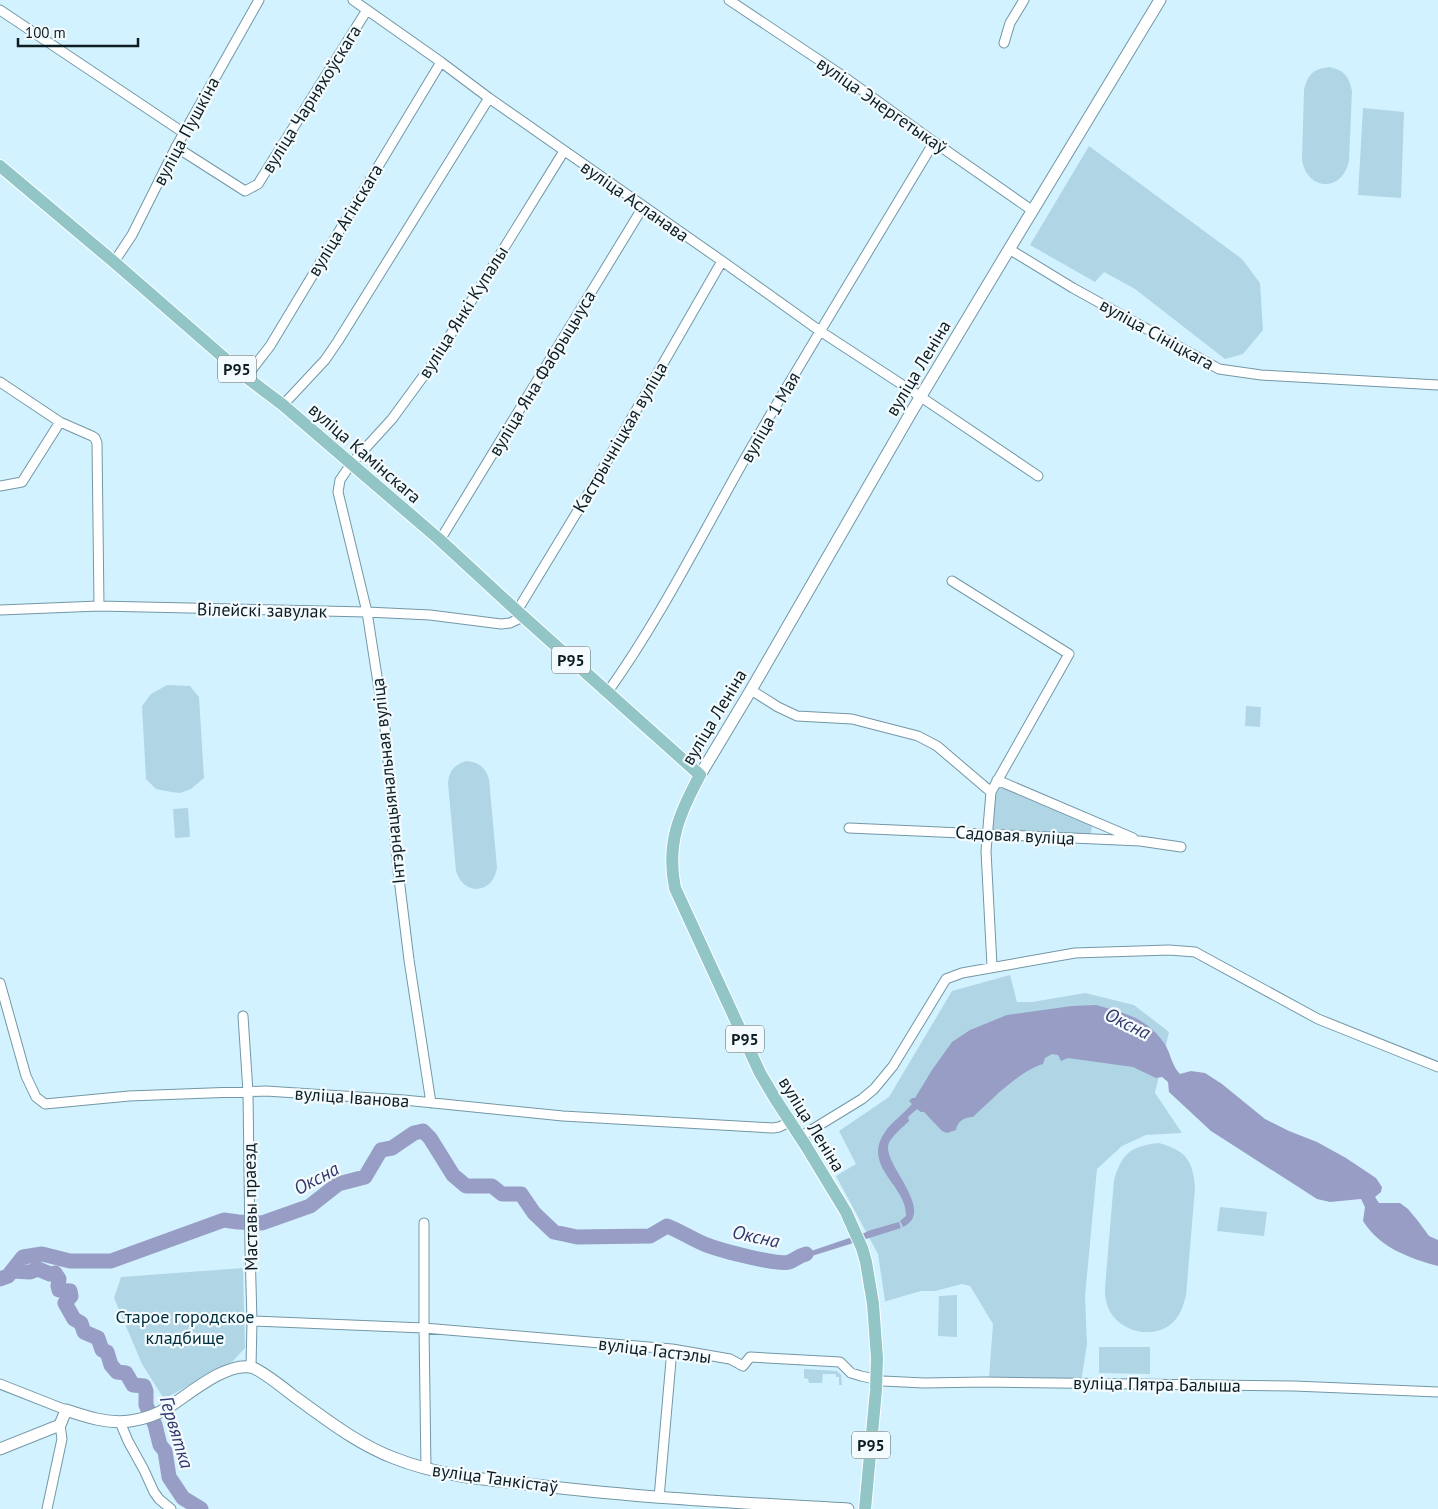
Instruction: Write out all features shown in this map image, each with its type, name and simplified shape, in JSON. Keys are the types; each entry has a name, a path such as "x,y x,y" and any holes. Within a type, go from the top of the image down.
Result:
{"main road":[{"name":"вуліца Камінскага","path":"0,166 440,540 607,693 700,775"},
{"name":"вуліца Леніна","path":"700,775 687,801 673,841 671,864 675,888 760,1073 834,1192 852,1225 862,1248 870,1278 877,1358 865,1509"}],"street":[{"name":"вуліца Пушкіна","path":"114,262 132,235 184,132 258,0"},
{"name":"вуліца Асланава","path":"353,0 820,331 1038,476"},
{"name":"вуліца Энергетыкаў","path":"730,0 840,74 1033,211"},
{"path":"1004,43 1010,23 1024,0"},
{"name":"вуліца Леніна","path":"700,775 921,397 1160,0"},
{"path":"0,10 184,132"},
{"name":"вуліца Чарняхоўскага","path":"176,147 245,191 258,184 367,10"},
{"name":"вуліца Агінскага","path":"246,377 270,346 441,62"},
{"path":"283,405 325,360 338,341 489,98"},
{"name":"вуліца 1 Мая","path":"607,693 652,623 820,331 934,142"},
{"name":"вуліца Янкі Купалы","path":"351,464 392,419 433,363 564,151"},
{"name":"вуліца Яна Фабрыцыуса","path":"440,540 643,207"},
{"name":"вуліца Сініцкага","path":"1009,250 1218,369 1261,375 1438,385"},
{"name":"Кастрычніцкая вуліца","path":"520,614 722,261"},
{"path":"0,382 60,422 92,436 97,443 99,606"},
{"path":"0,486 22,482 60,422"},
{"name":"Інтэрнацыянальная вуліца","path":"351,464 340,480 338,492 367,612 385,728 409,960 432,1103"},
{"path":"952,581 1069,654 991,792 986,851 992,966"},
{"name":"Вілейскі завулак","path":"0,610 99,606 367,612 430,615 501,624 510,622 520,614"},
{"path":"751,690 778,707 798,716 852,719 918,736 937,746 991,792"},
{"path":"997,780 1140,841"},
{"name":"Садовая вуліца","path":"849,828 1140,841 1181,847"},
{"path":"800,1137 862,1099 874,1089 894,1066 946,979 962,972 992,966 1076,953 1169,950 1195,952 1318,1019 1438,1067"},
{"name":"вуліца Іванова","path":"0,983 26,1076 36,1097 45,1104 128,1096 266,1091 432,1103 563,1116 773,1128 790,1122"},
{"name":"Маставы праезд","path":"243,1016 248,1092 252,1321 251,1367"},
{"path":"424,1223 426,1469"},
{"name":"вуліца Гастэлы","path":"252,1321 424,1328 672,1350 730,1359 742,1366 750,1357 840,1362 851,1372 876,1380"},
{"path":"664,1502 672,1350"},
{"path":"0,1384 66,1410 98,1420 120,1422 146,1418 168,1408 192,1391 231,1369 251,1367"},
{"name":"вуліца Танкістаў","path":"251,1367 336,1427 393,1458 426,1469 470,1478 664,1502 848,1509"},
{"name":"вуліца Пятра Балыша","path":"876,1380 924,1383 1294,1386 1438,1392"},
{"path":"47,1509 62,1439 60,1425 66,1410"},
{"path":"120,1422 154,1492 171,1509"},
{"path":"0,1449 60,1425"}],"green space":[{"path":"1329,67 1345,74 1352,91 1349,161 1339,179 1325,184 1310,178 1302,160 1304,90 1307,80 1312,73"},
{"path":"1363,108 1404,112 1401,198 1358,195"},
{"path":"1089,146 1242,259 1260,283 1263,330 1243,354 1225,359 1135,289 1104,272 1095,282 1030,245"},
{"path":"167,685 190,686 199,697 204,778 191,789 180,793 156,789 146,779 142,706 151,694"},
{"path":"1246,706 1261,707 1260,727 1245,726"},
{"path":"466,761 481,766 486,771 489,779 497,867 495,876 490,883 478,889 465,885 456,871 448,783 453,769 458,764"},
{"path":"1000,787 1092,825 1091,835 991,829 994,799"},
{"path":"188,808 190,837 175,838 173,809"},
{"path":"1010,975 1017,1002 1032,1002 1085,993 1134,1005 1169,1032 1155,1093 1182,1133 1146,1135 1122,1146 1097,1169 1085,1296 1087,1344 1081,1382 994,1379 989,1377 993,1324 970,1286 962,1284 935,1291 921,1291 880,1303 885,1301 878,1254 836,1176 856,1164 839,1131 889,1097 952,991"},
{"path":"1159,1143 1182,1153 1190,1164 1194,1178 1195,1188 1186,1296 1177,1318 1171,1324 1153,1332 1143,1332 1125,1326 1117,1320 1111,1313 1105,1298 1114,1180 1120,1163 1129,1152 1141,1146"},
{"path":"1220,1207 1267,1212 1264,1236 1217,1231"},
{"name":"Старое городское кладбище","path":"243,1268 245,1348 233,1361 164,1399 142,1364 114,1298 121,1277"},
{"path":"957,1295 957,1337 938,1336 939,1296"},
{"path":"1099,1347 1150,1347 1150,1374 1099,1373"},
{"path":"804,1369 837,1371 841,1375 842,1385 839,1385 839,1377 836,1377 836,1374 823,1374 822,1383 809,1383 808,1379 804,1378"}],"water":[{"path":"1096,1005 1134,1017 1150,1027 1164,1043 1180,1074 1191,1071 1205,1073 1222,1084 1265,1119 1317,1142 1376,1178 1382,1187 1381,1192 1375,1197 1379,1203 1400,1203 1408,1209 1429,1236 1438,1240 1438,1266 1396,1251 1378,1238 1363,1221 1365,1207 1361,1199 1330,1202 1317,1199 1211,1131 1169,1092 1168,1082 1162,1077 1156,1078 1133,1067 1068,1058 1061,1061 1058,1055 1052,1054 1045,1058 1043,1064 1015,1079 973,1117 962,1120 956,1130 947,1133 942,1131 924,1112 917,1109 908,1117 909,1121 899,1130 888,1145 890,1157 908,1190 914,1211 912,1220 903,1227 900,1221 906,1216 904,1205 900,1195 881,1166 878,1156 879,1144 888,1128 912,1104 909,1101 915,1098 952,1042 970,1030 1007,1015 1072,1006"},
{"path":"899,1222 901,1228 812,1256 801,1257 788,1263 794,1255"}],"waterway":[{"name":"Оксна","path":"0,1279 8,1276 23,1257 42,1254 70,1261 111,1261 224,1220 262,1223 310,1206 338,1184 365,1177 381,1150 392,1148 414,1133 423,1131 430,1138 453,1175 466,1186 492,1186 502,1194 521,1194 534,1213 554,1232 577,1237 650,1236 667,1226 709,1246 773,1262 789,1262 806,1254"},
{"name":"Гервятка","path":"12,1271 30,1272 38,1269 50,1274 55,1273 59,1279 59,1290 70,1291 71,1296 65,1303 74,1319 81,1323 84,1332 98,1338 102,1350 107,1352 111,1365 117,1372 126,1373 133,1385 144,1386 146,1405 155,1425 160,1445 165,1451 169,1477 183,1498 201,1509"}]}
